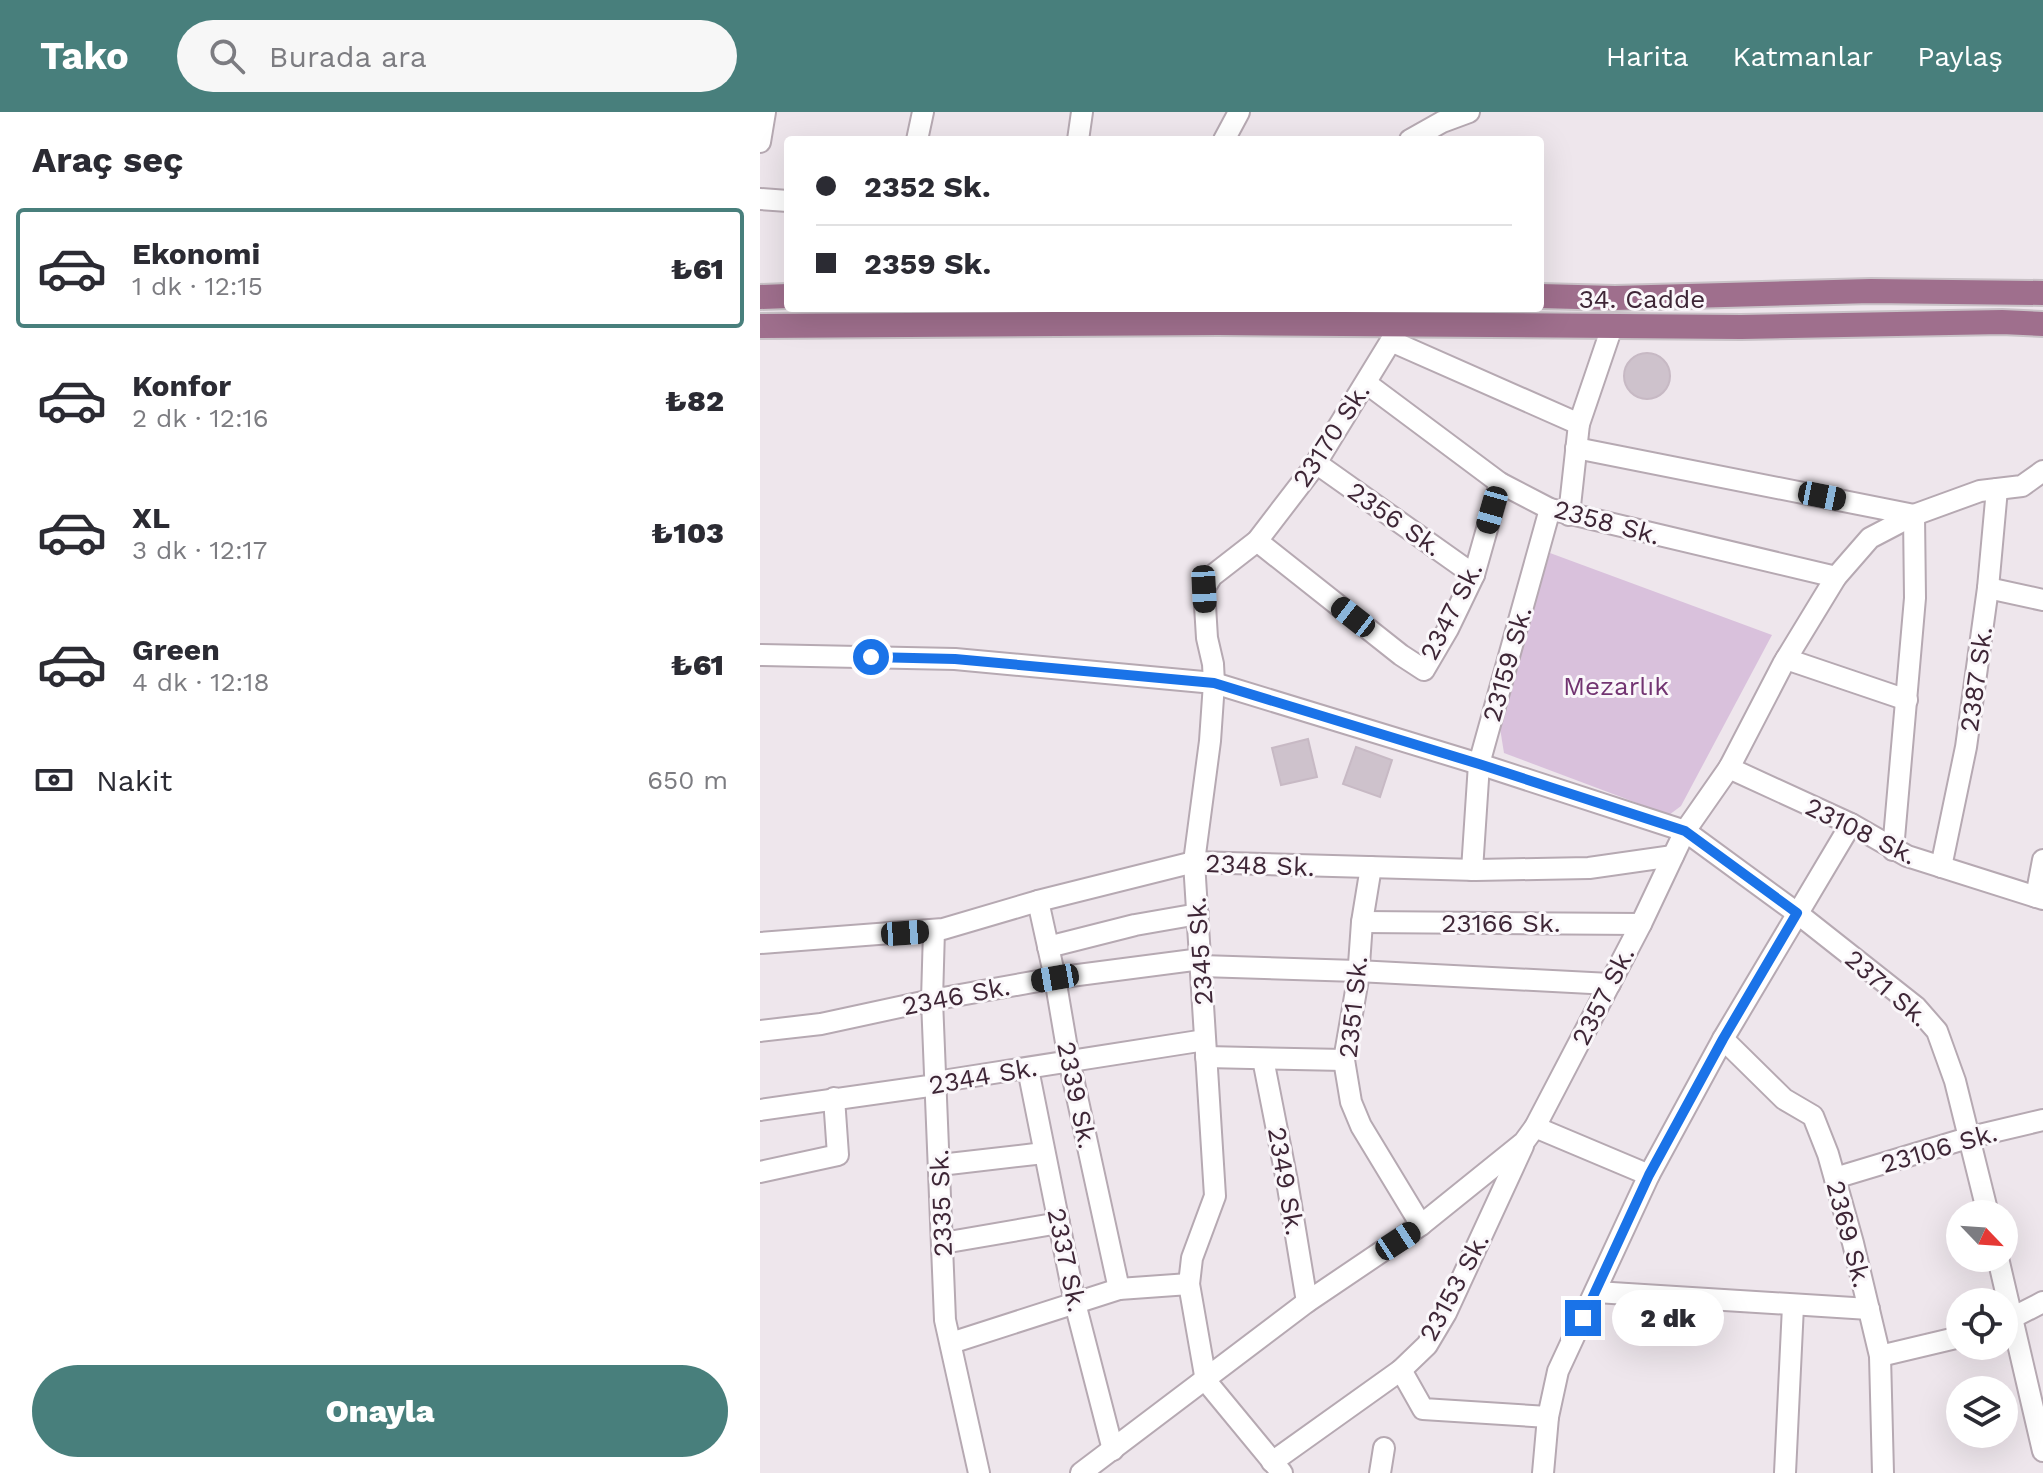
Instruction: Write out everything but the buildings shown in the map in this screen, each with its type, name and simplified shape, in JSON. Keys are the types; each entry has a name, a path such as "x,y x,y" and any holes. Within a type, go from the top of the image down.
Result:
{"main road":[{"name":"34. Cadde","path":"1544,296 1615,298 1871,291 2043,293"},
{"path":"760,297 784,296"},
{"name":"34. Cadde","path":"760,326 1218,323 1396,333 1612,327 2043,324"}],"street":[{"path":"760,142 765,112"},
{"path":"918,136 923,112"},
{"path":"1079,136 1082,112"},
{"path":"1226,136 1239,112"},
{"path":"1417,136 1469,112"},
{"path":"760,199 784,201"},
{"name":"23159 Sk.","path":"1472,870 1479,764 1560,512 1579,424 1612,327"},
{"path":"1396,333 1579,424"},
{"name":"23170 Sk.","path":"1257,541 1316,463 1396,333"},
{"name":"2358 Sk.","path":"1366,383 1500,483 1560,512 1836,577"},
{"path":"1576,448 1914,515 1915,598 1893,850"},
{"name":"2356 Sk.","path":"1316,463 1474,575"},
{"name":"2357 Sk.","path":"1081,1473 1307,1302 1421,1225 1530,1135 1641,924 1685,831 1729,768 1786,659 1836,577 1870,538 1914,515 1980,491 2022,486 2043,471"},
{"name":"2347 Sk.","path":"1257,541 1424,670 1474,575 1500,483"},
{"name":"2387 Sk.","path":"1941,867 1966,747 1988,588 1997,489"},
{"name":"2345 Sk.","path":"1206,1381 1189,1284 1192,1258 1215,1196 1194,862 1210,741 1214,683 1204,589 1212,576 1257,541"},
{"path":"1988,588 2043,600"},
{"name":"2371 Sk.","path":"760,655 955,659 1214,683 1685,831 1797,913 1916,1007 1937,1031 1971,1137 1985,1200"},
{"path":"1786,659 1907,700"},
{"name":"23108 Sk.","path":"1729,768 1851,824 1893,850 2040,898"},
{"path":"1543,1473 1548,1417 1558,1371 1649,1175 1723,1039 1851,824"},
{"name":"2348 Sk.","path":"760,943 934,930 1194,862 1472,870 1589,868 1673,856"},
{"path":"2040,898 2043,860"},
{"name":"2351 Sk.","path":"1371,867 1362,922 1358,979 1344,1060 1351,1102 1361,1126 1421,1225"},
{"name":"2339 Sk.","path":"1038,901 1119,1289"},
{"path":"1048,947 1135,925 1198,914"},
{"name":"23166 Sk.","path":"1362,922 1641,924"},
{"name":"2335 Sk.","path":"934,930 932,1000 945,1320 979,1473"},
{"name":"2346 Sk.","path":"760,1031 821,1024 1055,978 1201,962 1610,984"},
{"name":"2369 Sk.","path":"1723,1039 1784,1099 1813,1116 1835,1178 1880,1356 1883,1473"},
{"name":"2344 Sk.","path":"760,1110 929,1086 936,1082 1069,1060 1205,1048 1263,1059 1344,1060"},
{"name":"2349 Sk.","path":"1263,1059 1307,1302"},
{"name":"2337 Sk.","path":"1028,1069 1075,1303 1113,1450"},
{"path":"760,1172 838,1155 834,1098"},
{"name":"23106 Sk.","path":"1835,1178 1971,1137 2043,1120"},
{"path":"1530,1135 1649,1175"},
{"name":"23153 Sk.","path":"1277,1468 1401,1370 1427,1345 1446,1313 1530,1135"},
{"path":"940,1165 1044,1153"},
{"path":"943,1243 1059,1223"},
{"path":"951,1343 1119,1289 1189,1284"},
{"path":"1596,1292 1869,1309"},
{"path":"2018,1315 2043,1302"},
{"path":"1785,1473 1793,1306"},
{"path":"2018,1338 2033,1365 2043,1451"},
{"path":"1880,1356 1946,1340"},
{"path":"1401,1370 1423,1409 1548,1417"},
{"path":"1206,1381 1277,1468"},
{"path":"1380,1473 1384,1448"}],"green space":[{"name":"Mezarlık","path":"1550,553 1772,635 1681,806 1669,815 1504,753 1499,722"}],"route":[{"path":"871,657 955,659 1214,683 1685,831 1797,913 1723,1039 1649,1175 1583,1318"}]}
